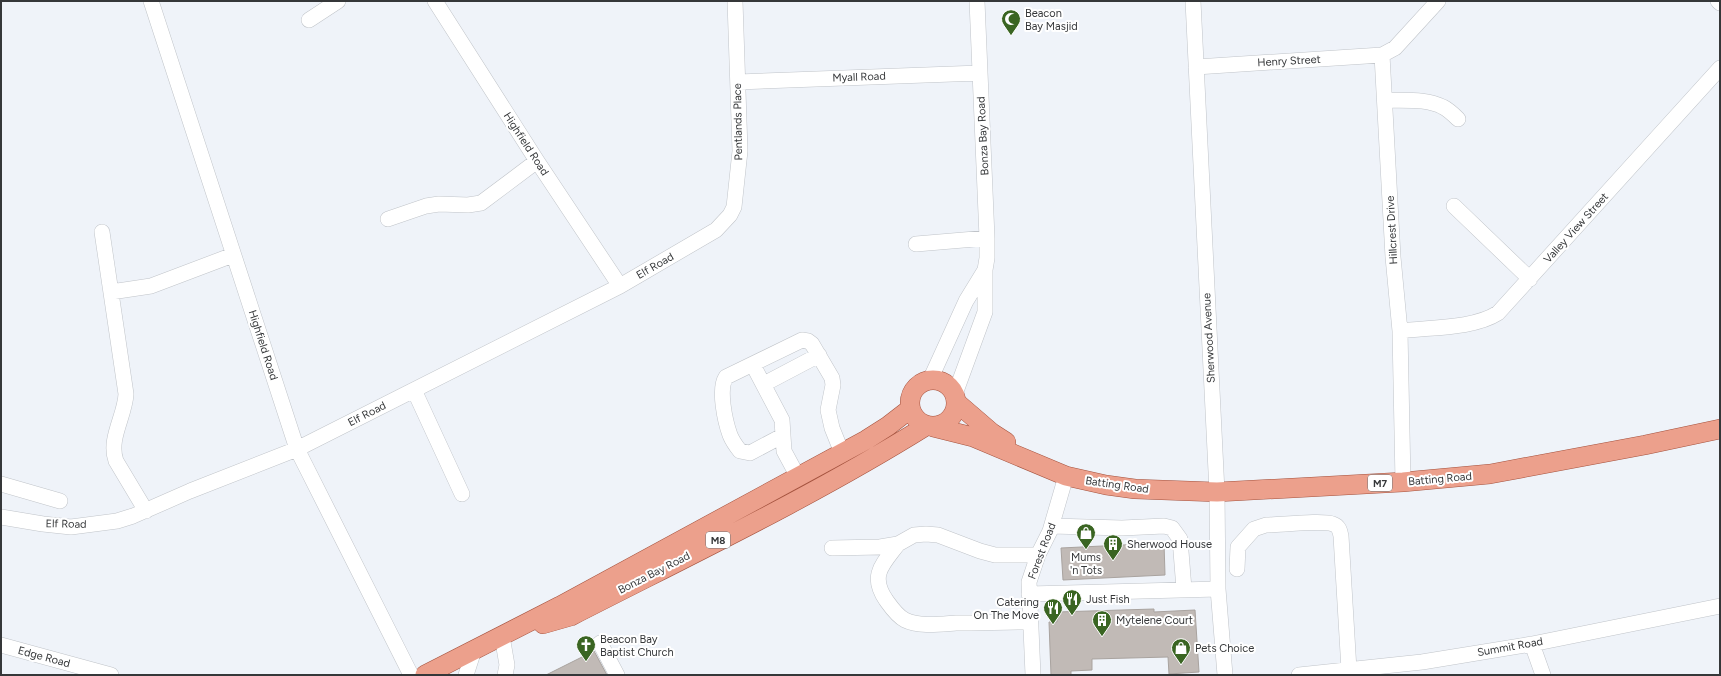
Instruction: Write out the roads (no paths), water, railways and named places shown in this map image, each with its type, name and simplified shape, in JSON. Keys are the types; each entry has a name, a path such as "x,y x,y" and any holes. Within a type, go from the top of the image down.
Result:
{"main road":[{"path":"930,380 938,380 945,383 956,398 956,409 947,422 930,427 919,422 913,417 909,402 915,387 922,382 930,380"},
{"name":"Batting Road","path":"956,398 992,433 1039,464"},
{"name":"Bonza Bay Road","path":"425,675 502,636 842,453 888,426 910,409"},
{"name":"Batting Road","path":"930,427 973,437 1066,476 1106,485 1135,489 1217,492 1403,482 1490,474 1646,445 1720,429"},
{"name":"Bonza Bay Road","path":"502,636 571,616 853,470 930,427"}],"street":[{"name":"Highfield Road","path":"151,1 297,449 411,675"},
{"path":"309,20 338,1"},
{"name":"Highfield Road","path":"435,1 537,161 620,286"},
{"name":"Pentlands Place","path":"712,233 720,227 730,215 734,207 737,192 740,151 735,1"},
{"name":"Bonza Bay Road","path":"956,398 985,312 987,238 977,1"},
{"name":"Sherwood Avenue","path":"1193,1 1217,492 1218,589 1225,675"},
{"path":"1382,55 1395,48 1438,1"},
{"name":"Henry Street","path":"1196,67 1382,55"},
{"name":"Hillcrest Drive","path":"1382,55 1393,257 1400,330 1403,482"},
{"name":"Valley View Street","path":"1400,330 1474,323 1483,321 1498,313 1720,68"},
{"name":"Myall Road","path":"738,82 980,73"},
{"path":"1385,100 1424,101 1434,103 1444,107 1458,119"},
{"path":"388,220 426,206 439,204 468,205 481,203 537,161"},
{"path":"1454,206 1530,279"},
{"path":"102,232 126,394 126,402 114,443 114,453 116,461 146,511"},
{"name":"Elf Road","path":"1,518 43,524 78,526 117,521 146,511 190,491 297,449 620,286 712,233"},
{"path":"916,244 987,238"},
{"path":"111,292 151,286 233,255"},
{"name":"Bonza Bay Road","path":"930,380 966,300 985,270"},
{"path":"782,436 750,452 740,450 730,436 724,408 722,387 723,381 726,377 802,340 808,340 819,355 832,378 833,385 828,410 832,428 842,453"},
{"path":"764,384 819,355"},
{"path":"753,365 782,420 784,429 782,436 784,451 798,477"},
{"path":"414,390 462,494"},
{"name":"Forest Road","path":"1032,675 1029,582 1038,555 1052,526 1066,476"},
{"path":"1,484 60,500"},
{"path":"1237,569 1238,547 1259,527 1266,525 1323,523 1337,526 1341,536 1349,670"},
{"path":"1052,526 1122,528 1164,526 1172,528 1180,538 1184,589"},
{"path":"832,548 880,547 898,544 914,535 938,535 994,555 1038,555"},
{"path":"898,544 879,573 877,582 892,609 905,620 923,624 1030,622"},
{"path":"1029,594 1218,589"},
{"name":"Summit Road","path":"1299,675 1422,662 1532,644 1720,606"},
{"path":"502,636 508,672"},
{"path":"600,643 617,675"},
{"path":"1532,644 1543,675"},
{"name":"Edge Road","path":"1,645 111,675"},
{"path":"466,675 474,650"}],"place":[{"name":"Beacon Bay Masjid","path":"1011,36"},
{"name":"Mums 'n Tots","path":"1086,550"},
{"name":"Sherwood House","path":"1113,561"},
{"name":"Just Fish","path":"1072,616"},
{"name":"Catering On The Move","path":"1053,625"},
{"name":"Mytelene Court","path":"1102,637"},
{"name":"Beacon Bay Baptist Church","path":"586,662"},
{"name":"Pets Choice","path":"1181,665"}]}
